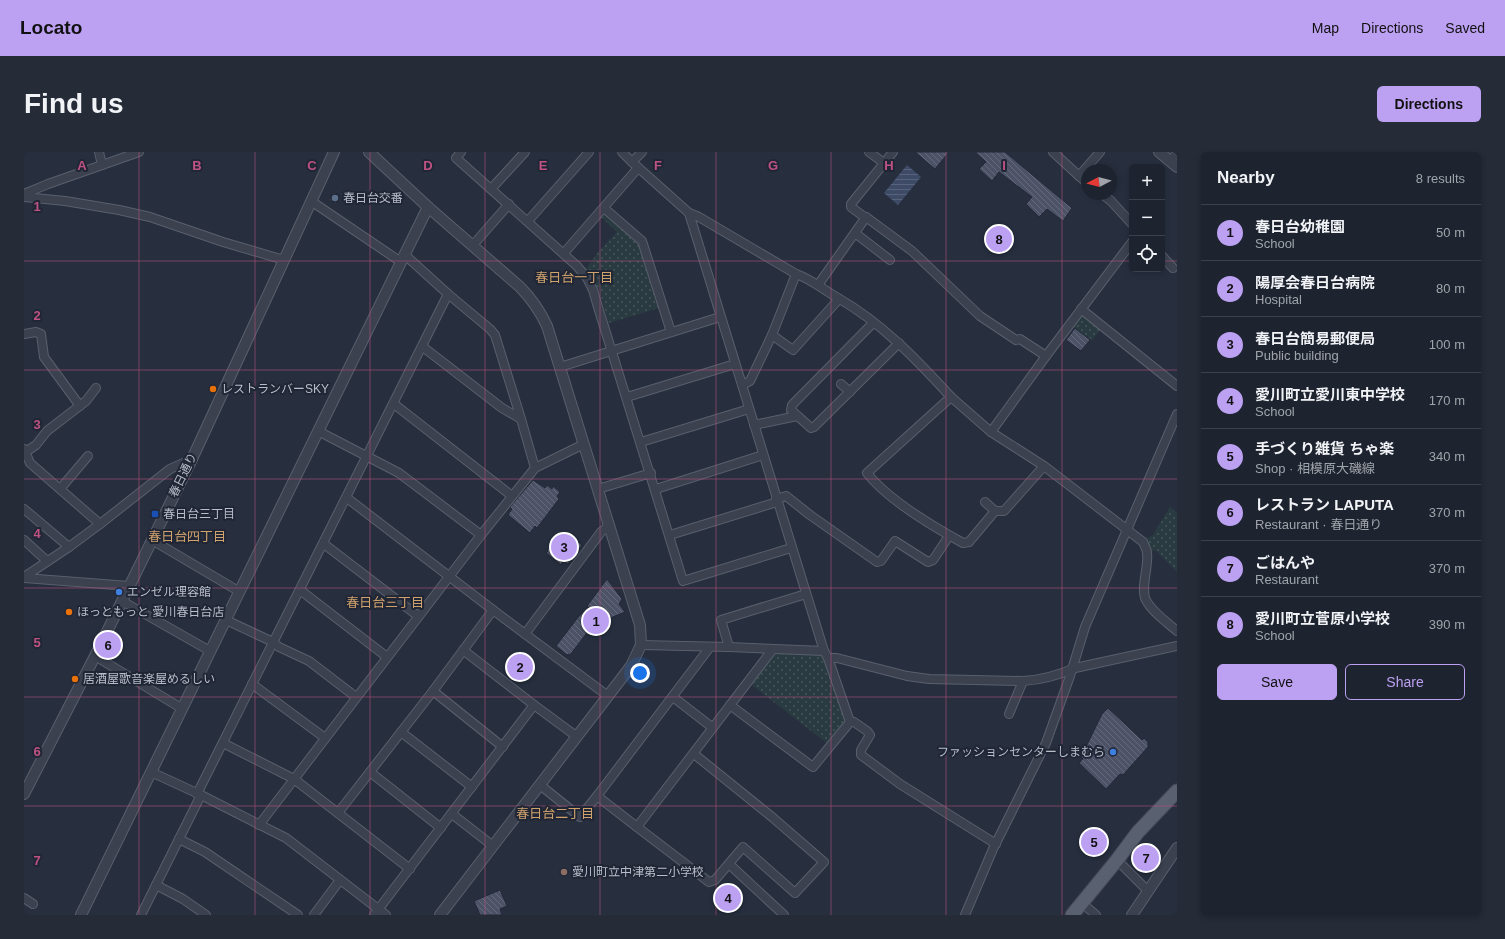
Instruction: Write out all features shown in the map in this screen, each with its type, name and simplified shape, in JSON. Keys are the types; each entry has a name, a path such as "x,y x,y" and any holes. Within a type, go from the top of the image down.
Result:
{"main road":[{"path":"1072,915 1138,832 1177,791"}],"street":[{"path":"99,152 102,165"},
{"path":"24,196 48,184 139,152"},
{"name":"春日通り","path":"24,794 95,656 192,459 334,152"},
{"path":"370,152 428,207 520,287 541,313 547,326 640,625 641,645 631,666 440,915"},
{"path":"492,189 525,152"},
{"path":"528,221 589,152"},
{"path":"622,152 689,213 699,217 844,301 916,359 951,397 991,432 1044,466 1128,529 1143,542 1147,551 1148,562 1144,592 1146,600 1151,607 1177,631"},
{"path":"564,253 604,208 635,165 642,152"},
{"path":"869,152 884,163"},
{"path":"893,152 851,204 851,207 863,216 866,216 912,251 980,316 1016,340 1020,340 1046,356"},
{"path":"1053,152 1079,176 1100,152"},
{"path":"1159,152 1174,164 1177,153"},
{"path":"456,154 492,189 564,253 586,278 593,290 656,489 683,581 792,548"},
{"path":"24,196 65,201 150,217 223,242 284,260"},
{"path":"1110,200 1129,221"},
{"path":"311,201 403,258 490,329 495,335 522,419 535,468"},
{"path":"473,245 509,204"},
{"path":"81,915 181,708 240,592 428,207"},
{"path":"604,208 642,242 671,332"},
{"path":"689,213 806,594 850,722"},
{"path":"818,285 866,216"},
{"path":"855,233 890,260"},
{"path":"991,432 1129,246"},
{"path":"1165,259 1173,268"},
{"path":"742,386 750,381 772,335 796,274"},
{"path":"141,915 179,839 252,684 324,544 448,294"},
{"path":"772,335 793,350 839,299"},
{"path":"1081,309 1177,386"},
{"path":"560,367 720,317"},
{"path":"873,323 792,405 791,410 811,428 814,427 899,344"},
{"path":"24,334 36,332 41,334 44,357 80,406"},
{"path":"423,347 502,408 522,419"},
{"path":"627,397 735,364"},
{"path":"841,384 850,392"},
{"path":"96,388 80,406 47,431 36,445 24,452 30,463 100,524"},
{"path":"951,397 864,471 878,486 926,517 949,536 963,543 969,542 995,511 1004,510 1044,466"},
{"path":"394,404 512,496"},
{"path":"641,442 749,409"},
{"path":"965,915 996,844 1046,743 1085,627 1177,414"},
{"path":"754,425 797,416"},
{"path":"318,431 398,473 481,535"},
{"path":"259,825 418,616 535,468 584,444"},
{"path":"656,489 763,455"},
{"path":"60,489 88,456"},
{"path":"24,577 69,547 170,469 192,459"},
{"path":"598,490 650,472"},
{"path":"670,535 786,496 853,542 877,562 881,561 895,541 928,562 934,560 949,536"},
{"path":"347,498 608,696"},
{"path":"985,502 995,511"},
{"path":"24,508 69,547"},
{"path":"525,634 602,532 609,526"},
{"path":"24,540 47,561"},
{"path":"152,540 240,592"},
{"path":"324,544 418,616"},
{"path":"24,577 129,586"},
{"path":"300,590 387,657"},
{"path":"729,647 721,620 806,594"},
{"path":"122,601 210,651"},
{"path":"338,813 433,691 493,610"},
{"path":"226,620 309,661 356,697"},
{"path":"641,645 773,649 826,654 836,658 907,676 929,679 1022,682 1067,672 1071,669 1177,646"},
{"path":"540,785 580,816 597,796 710,647"},
{"path":"638,827 773,649"},
{"path":"463,650 576,736"},
{"path":"95,656 181,708"},
{"path":"1009,714 1022,682"},
{"path":"252,684 325,738"},
{"path":"433,691 503,747"},
{"path":"673,697 713,728"},
{"path":"377,912 534,705"},
{"path":"730,705 813,767 850,722"},
{"path":"850,722 854,722 867,731 870,735 860,750 861,755 900,784 996,844"},
{"path":"401,732 472,787"},
{"path":"223,743 294,779 410,869"},
{"path":"597,796 709,882 716,880 743,847 795,893 824,862 772,817 694,754"},
{"path":"151,772 199,794 286,838 340,880 377,912 386,915"},
{"path":"370,772 441,828"},
{"path":"452,814 493,846"},
{"path":"179,839 205,852 298,915"},
{"path":"1132,915 1177,848"},
{"path":"1117,860 1148,891"},
{"path":"729,864 784,915"},
{"path":"314,915 340,880"},
{"path":"156,885 183,899 206,915"},
{"path":"24,898 33,904"},
{"path":"1082,903 1096,915"}],"shaded area":[{"path":"605,213 640,244 659,308 609,323 599,290 586,269 599,251 617,232 601,217"},
{"path":"1084,315 1101,329 1092,340 1072,326 1079,316"},
{"path":"1170,507 1177,513 1177,572 1155,550 1151,552 1144,540 1153,535"},
{"path":"774,654 824,655 845,721 828,744 752,685"}],"water":[{"path":"907,165 921,177 898,205 884,193"}],"building":[{"path":"915,152 949,152 935,169"},
{"path":"975,152 1005,152 1072,208 1063,221 1047,209 1039,217 1026,204 1032,197 999,172 992,181 979,169 986,162"},
{"name":"春日台交番","path":"333,192 340,196 336,204 329,200"},
{"path":"1075,328 1090,340 1081,351 1066,340"},
{"path":"533,480 545,488 547,485 552,489 553,486 560,492 557,496 559,499 537,528 535,526 530,533 508,515 512,509 510,507"},
{"path":"564,532 569,535 574,534 573,538 582,545 568,564 563,561 561,565 546,553 558,536 560,538"},
{"path":"607,579 622,599 619,604 625,612 608,619 591,633 589,630 570,655 567,655 556,646 579,616 589,608 587,606"},
{"name":"ファッションセンターしまむら","path":"1108,708 1142,740 1144,738 1148,742 1148,747 1123,775 1120,774 1106,789 1079,763 1083,759 1081,757 1102,714"},
{"path":"500,890 507,906 500,909 502,915 480,915 474,901"}],"place":[{"name":"春日台交番","path":"335,198"},
{"name":"愛川町立菅原小学校","path":"999,239"},
{"name":"レストランバーSKY","path":"213,389"},
{"name":"春日台三丁目","path":"155,514"},
{"name":"春日台簡易郵便局","path":"564,547"},
{"name":"エンゼル理容館","path":"119,592"},
{"name":"ほっともっと 愛川春日台店","path":"69,612"},
{"name":"春日台幼稚園","path":"596,621"},
{"name":"レストラン LAPUTA","path":"108,645"},
{"name":"陽厚会春日台病院","path":"520,667"},
{"name":"居酒屋歌音楽屋めるしい","path":"75,679"},
{"name":"ファッションセンターしまむら","path":"1113,752"},
{"name":"手づくり雑貨 ちゃ楽","path":"1094,842"},
{"name":"ごはんや","path":"1146,858"},
{"name":"愛川町立中津第二小学校","path":"564,872"},
{"name":"愛川町立愛川東中学校","path":"728,898"}],"district":[{"name":"春日台一丁目","path":"574,277"},
{"name":"春日台四丁目","path":"187,536"},
{"name":"春日台三丁目","path":"385,602"},
{"name":"春日台二丁目","path":"555,813"}]}
